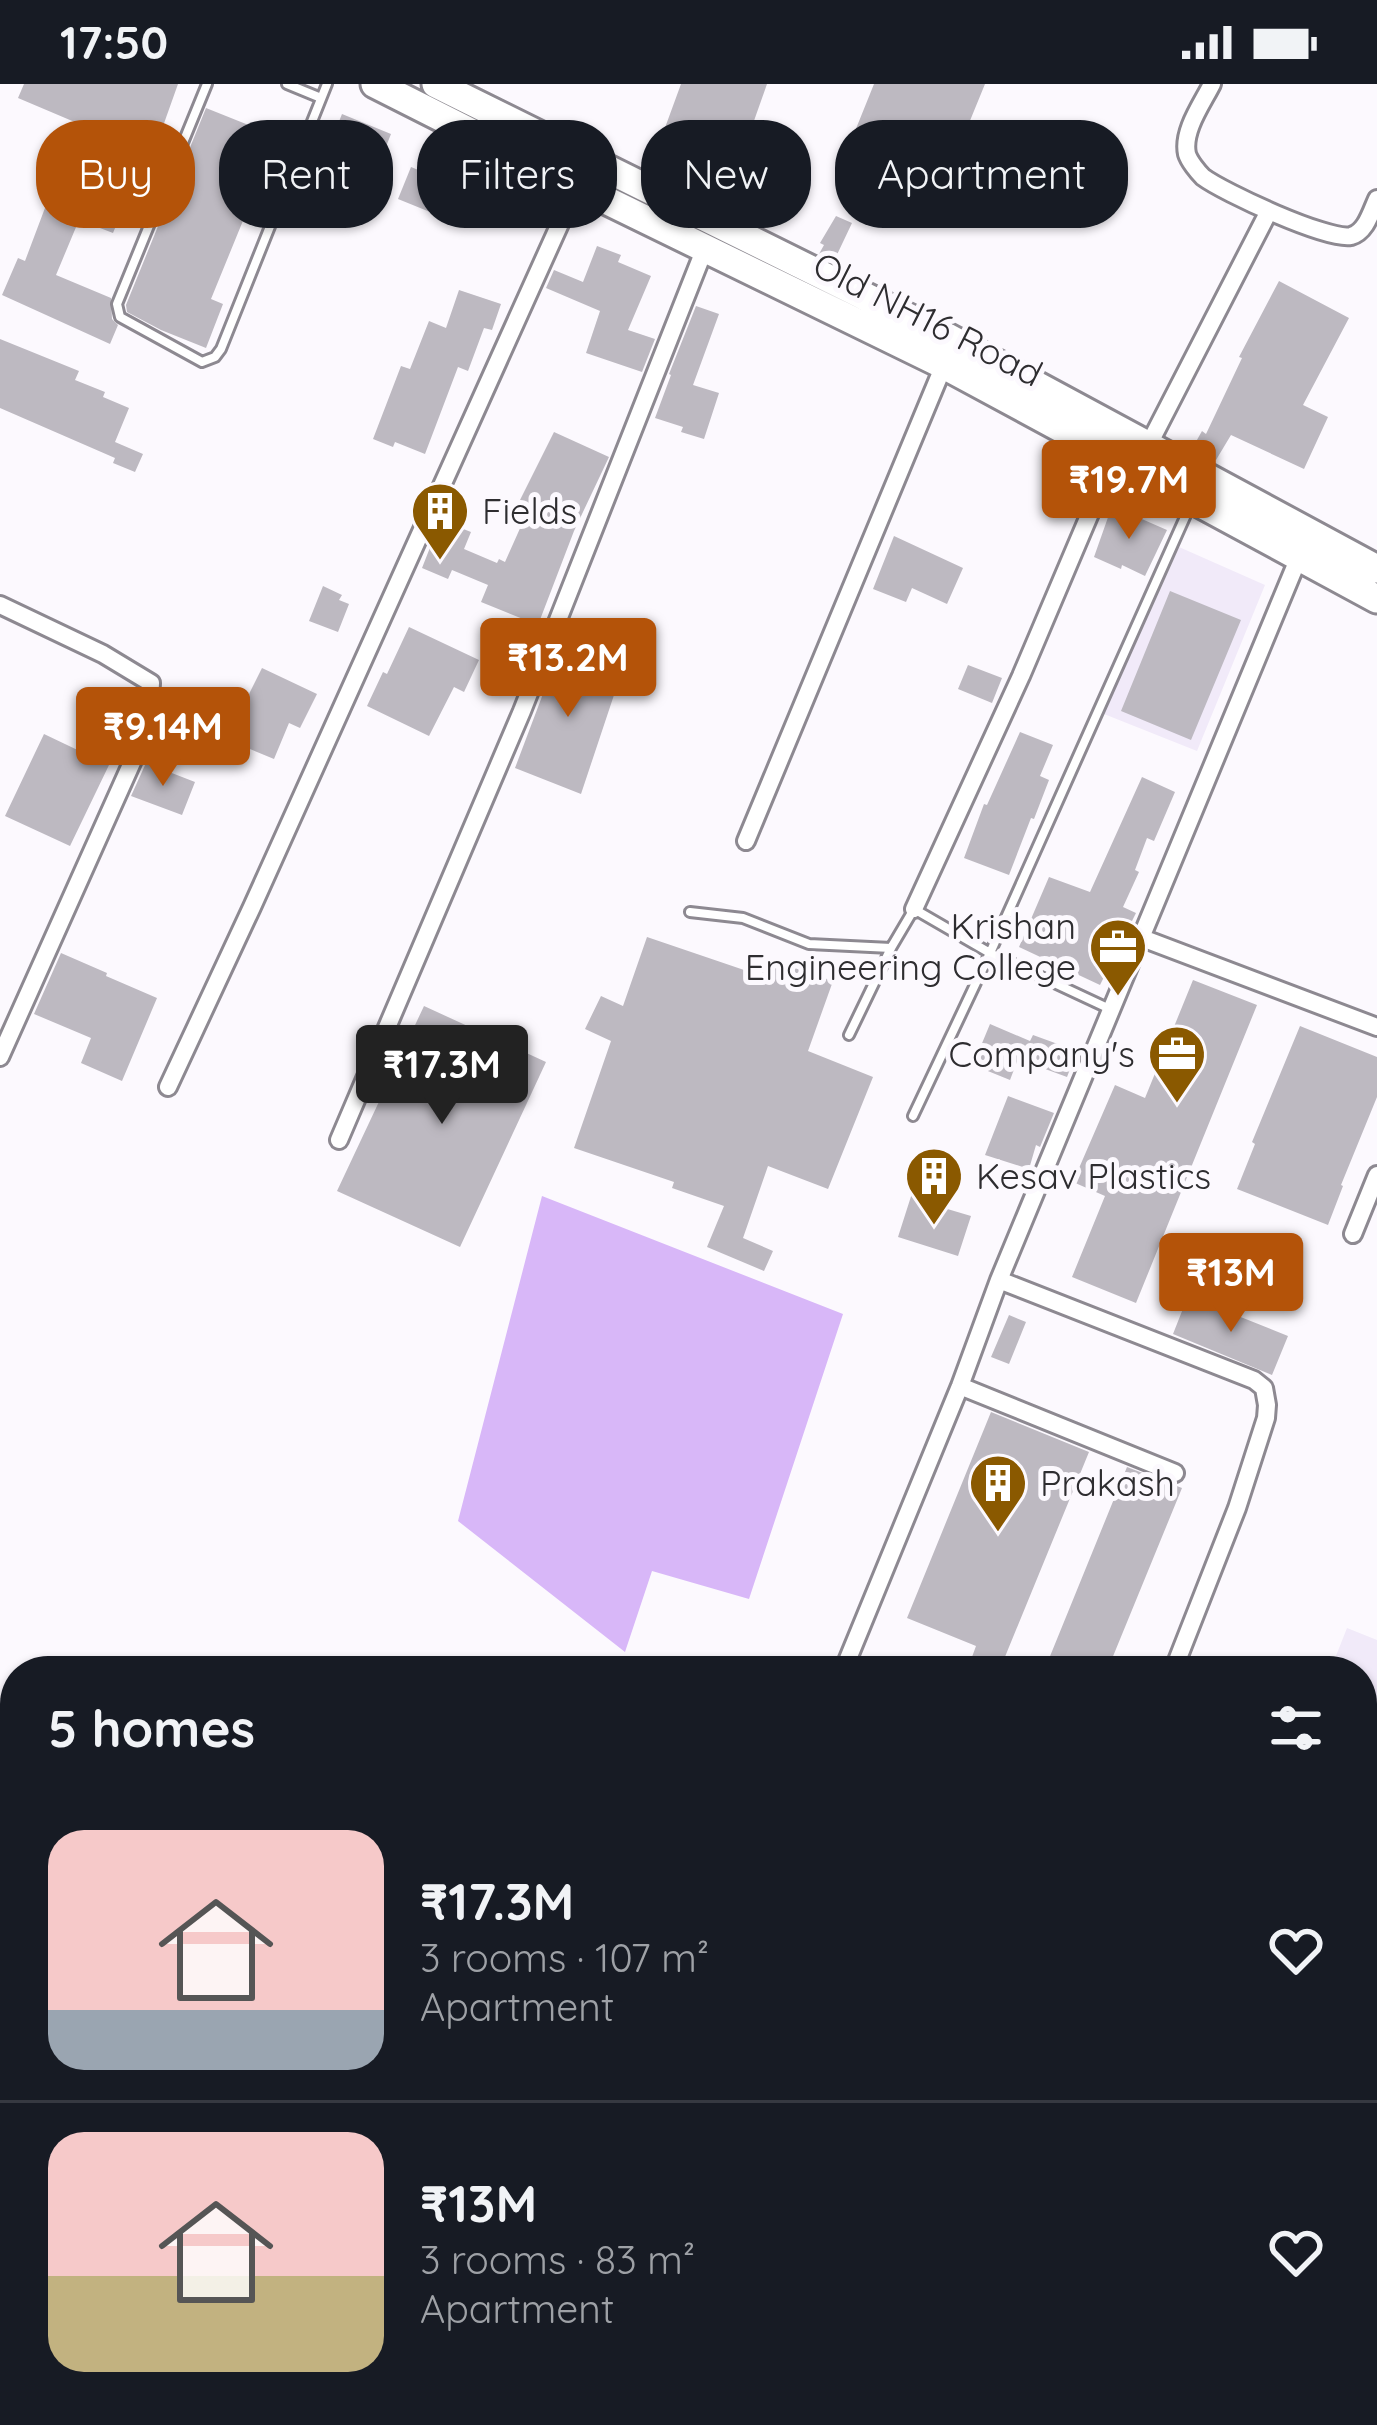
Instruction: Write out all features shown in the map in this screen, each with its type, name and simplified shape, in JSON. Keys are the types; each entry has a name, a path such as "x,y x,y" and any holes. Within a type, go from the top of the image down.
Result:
{"main road":[{"name":"Old NH16 Road","path":"375,84 446,120"},
{"name":"Old NH16 Road","path":"436,84 947,337 1193,500 1377,599"},
{"name":"Old NH16 Road","path":"617,205 1377,569"}],"street":[{"path":"1212,84 1187,134 1187,156 1201,176 1269,211 1332,235 1351,236 1364,227 1377,199"},
{"path":"914,909 1021,676 1133,456 1269,211"},
{"path":"168,1087 558,228"},
{"path":"339,1140 522,711 705,248"},
{"path":"746,841 944,365"},
{"path":"849,1656 961,1386 999,1280 1299,557"},
{"path":"0,605 104,654 151,683 149,715 134,758 0,1057"},
{"path":"1142,938 1377,1027"},
{"path":"1353,1234 1377,1175"},
{"path":"999,1280 1254,1380 1264,1388 1266,1418 1237,1508 1179,1656"},
{"path":"961,1386 1175,1473"}],"lane":[{"path":"207,84 116,304 121,317 202,362 221,349 326,84"},
{"path":"287,84 321,98"},
{"path":"913,1115 1193,500"},
{"path":"849,1035 914,909 990,952 1112,1010"},
{"path":"690,912 742,917 809,944 891,948"}],"shaded area":[{"path":"1179,547 1265,585 1197,751 1104,714"},
{"path":"542,1196 843,1314 749,1599 652,1571 625,1652 458,1521"},
{"path":"1347,1628 1377,1640 1377,1656 1336,1656"}],"building":[{"path":"24,84 178,84 165,120 70,120 18,98"},
{"path":"681,84 767,84 754,120 668,120"},
{"path":"874,84 985,84 970,120 860,120"},
{"path":"206,108 236,120 219,120 219,228 240,228 211,299 223,304 206,348 127,312 126,305 157,228 195,228 195,135"},
{"path":"411,167 417,169 417,207 398,199"},
{"path":"835,218 835,228 850,228 834,261 819,254 824,245 820,243"},
{"path":"37,228 76,228 56,275 111,298 112,319 118,325 110,344 2,295 18,258 25,261"},
{"path":"597,246 621,255 618,262 651,276 628,330 655,339 642,372 586,353 600,311 546,288 554,270 583,282"},
{"path":"1279,281 1349,318 1303,405 1328,417 1304,469 1231,435 1216,460 1193,447 1202,431 1206,434"},
{"path":"459,290 501,304 492,330 484,328 468,371 458,367 425,454 373,439 401,366 410,369 429,321 446,328"},
{"path":"696,306 719,314 693,385 719,393 704,439 655,418"},
{"path":"0,339 79,371 75,380 129,408 115,442 143,454 135,472 113,463 115,458 0,408"},
{"path":"554,432 609,457 538,625 481,602 488,585 452,570 448,579 422,568 431,545 438,548 448,523 471,532 464,549 505,562 530,506 519,502"},
{"path":"1112,506 1167,530 1145,576 1094,557"},
{"path":"894,536 963,568 947,604 912,588 906,602 873,589"},
{"path":"323,586 349,604 338,632 309,621"},
{"path":"1170,591 1241,620 1191,740 1121,711"},
{"path":"409,627 479,660 464,692 454,687 429,736 367,706"},
{"path":"573,627 594,636 580,670 618,683 581,794 515,768"},
{"path":"968,665 1002,678 992,703 958,689"},
{"path":"262,668 317,694 300,728 289,723 274,759 233,742"},
{"path":"1020,732 1053,745 1040,776 1049,780 1009,875 964,858 984,804"},
{"path":"44,734 109,765 70,846 5,816"},
{"path":"146,763 195,782 182,815 131,796"},
{"path":"1142,777 1175,792 1154,841 1147,838 1135,870 1139,872 1123,907 1136,913 1100,985 1019,947 1049,877 1090,892"},
{"path":"647,937 747,971 753,954 833,981 808,1051 873,1077 828,1189 768,1166 743,1238 773,1251 764,1271 707,1247 724,1206 672,1188 674,1182 574,1148 611,1041 585,1029 601,996 623,1006"},
{"path":"61,953 157,998 122,1081 81,1063 91,1038 34,1014"},
{"path":"1193,980 1257,1005 1136,1303 1072,1277 1105,1196 1073,1182 1115,1085 1145,1098"},
{"path":"424,1006 546,1062 460,1247 337,1191"},
{"path":"990,1024 1030,1041 1033,1035 1077,1051 1067,1077 1018,1059 1010,1080 973,1065"},
{"path":"1300,1026 1377,1057 1377,1097 1328,1225 1237,1189"},
{"path":"1008,1096 1054,1113 1029,1169 985,1155"},
{"name":"Kesav Plastics","path":"922,1162 956,1174 944,1208 971,1216 958,1256 898,1237"},
{"path":"1188,1296 1288,1336 1272,1375 1173,1334"},
{"path":"1009,1315 1026,1322 1009,1364 991,1357"},
{"name":"Prakash","path":"991,1412 1089,1452 1005,1656 972,1656 976,1646 907,1618"},
{"path":"1127,1467 1182,1488 1113,1656 1050,1656"}],"place":[{"name":"Fields","path":"440,562"},
{"name":"Krishan Engineering College","path":"1118,998"},
{"name":"Company's","path":"1177,1105"},
{"name":"Kesav Plastics","path":"934,1227"},
{"name":"Prakash","path":"998,1534"}]}
